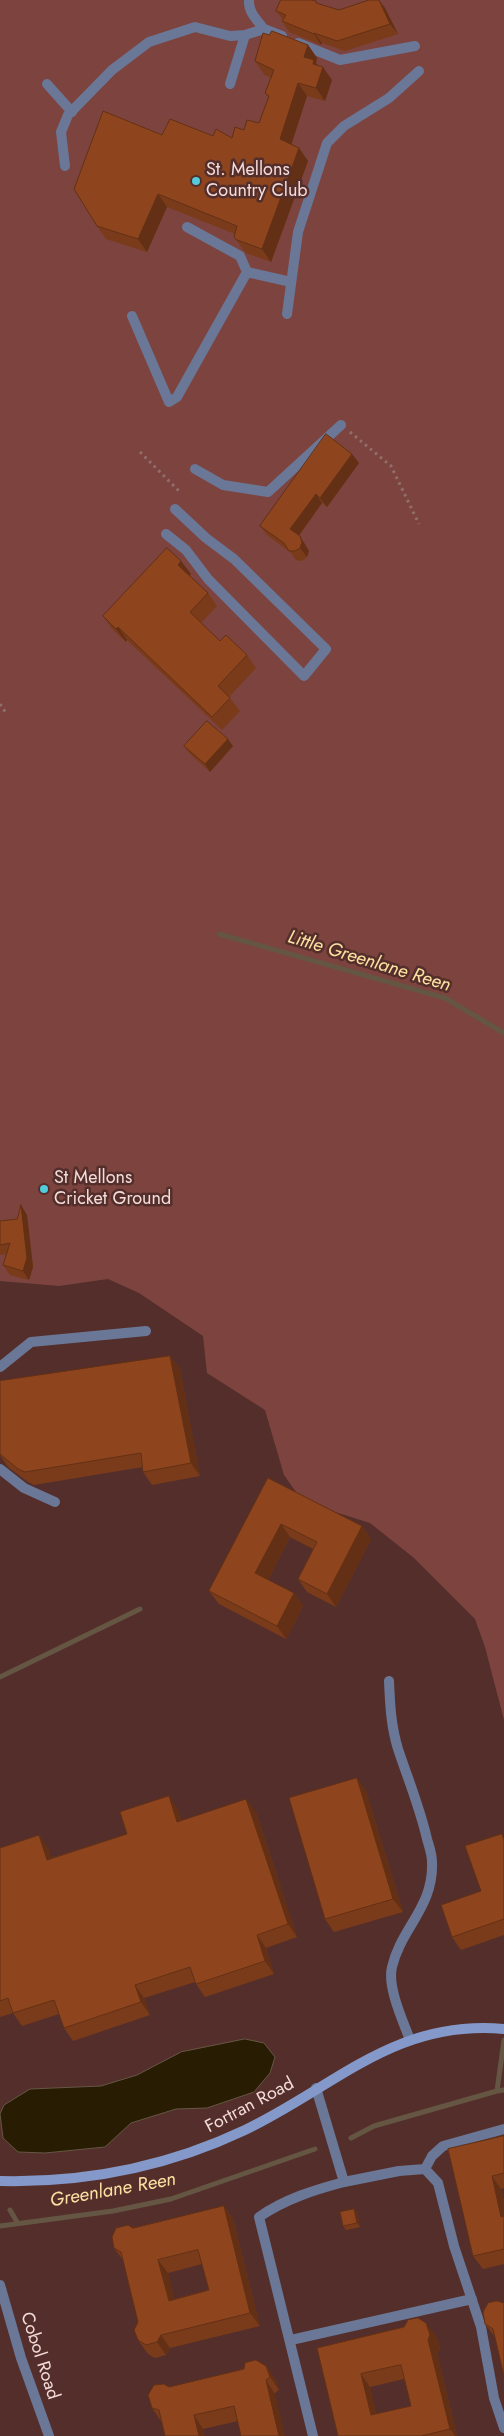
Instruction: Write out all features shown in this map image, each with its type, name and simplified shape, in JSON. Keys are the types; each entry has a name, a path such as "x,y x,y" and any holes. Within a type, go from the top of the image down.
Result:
{"street":[{"path":"250,0 248,4 253,16 264,29 340,60 415,46"},
{"path":"65,166 62,132 72,112 112,70 149,42 195,27 230,36 245,36 264,29"},
{"path":"230,84 245,36"},
{"path":"286,314 298,232 327,143 344,126 389,98 418,71"},
{"path":"47,84 72,112"},
{"path":"187,227 240,256 248,272"},
{"path":"248,272 291,282"},
{"path":"132,316 169,402 178,397 248,272"},
{"path":"195,469 223,485 268,492 341,425"},
{"path":"166,534 186,550 208,579 304,676 326,649 234,559 206,538 175,509"},
{"path":"0,1367 31,1342 146,1331"},
{"path":"0,1469 24,1488 55,1502"},
{"path":"389,1681 390,1713 398,1748 420,1809 432,1861 430,1887 422,1911 402,1944 391,1968 393,1990 410,2040"},
{"name":"Fortran Road","path":"0,2180 36,2181 85,2178 130,2170 172,2159 247,2129 366,2060 410,2040 457,2030 504,2030"},
{"path":"316,2088 344,2182"},
{"path":"425,2169 432,2156 443,2146 504,2129"},
{"path":"313,2436 291,2340 259,2217 278,2204 311,2191 399,2171 425,2169"},
{"path":"425,2169 438,2183 454,2246 481,2327 494,2398 504,2428"},
{"name":"Cobol Road","path":"0,2285 21,2358 49,2436"},
{"path":"291,2340 472,2299"}],"path":[{"path":"341,425 391,466 419,524"},
{"path":"140,452 181,494"},
{"path":"0,704 6,713"}],"shaded area":[{"path":"0,0 504,0 504,1720 485,1647 475,1619 414,1558 370,1523 303,1502 284,1475 265,1410 207,1373 203,1336 139,1293 108,1279 59,1286 0,1281"},
{"path":"245,2039 264,2043 275,2057 270,2073 254,2092 207,2108 176,2109 131,2123 105,2147 45,2153 18,2152 3,2138 0,2114 4,2105 30,2089 101,2086 137,2075 181,2052"}],"building":[{"path":"281,0 312,0 339,10 369,0 379,0 390,24 337,41 282,21 286,15 276,11"},
{"name":"St. Mellons Country Club","path":"272,31 308,45 304,57 314,60 313,64 323,67 316,88 298,83 280,139 299,148 262,249 237,240 234,237 237,226 158,194 138,239 97,226 74,189 103,111 162,135 170,119 213,136 216,129 232,138 235,127 244,130 247,120 259,123 269,96 265,93 274,70 255,61 263,33 269,35"},
{"path":"326,434 352,454 320,498 316,494 290,529 300,536 302,542 300,548 295,551 289,551 284,543 260,526"},
{"path":"167,548 181,561 178,565 208,593 190,612 220,641 226,635 247,655 218,686 230,698 212,717 118,627 116,629 103,616"},
{"path":"207,721 228,739 205,764 184,746"},
{"path":"21,1205 27,1258 23,1271 3,1265 10,1243 0,1245 0,1221 17,1219"},
{"path":"170,1356 191,1463 143,1472 141,1453 25,1472 18,1469 0,1454 0,1381"},
{"path":"268,1478 362,1526 327,1594 298,1579 317,1542 281,1524 255,1573 294,1593 277,1626 209,1591"},
{"path":"357,1778 393,1899 325,1919 289,1798"},
{"path":"169,1796 177,1822 246,1799 288,1924 257,1935 265,1961 196,1984 190,1967 135,1985 141,2002 64,2028 54,2000 13,2013 8,1998 0,2001 0,1848 39,1835 47,1860 127,1834 120,1812"},
{"path":"502,1834 504,1840 504,1919 452,1937 441,1905 481,1891 465,1846"},
{"path":"504,2136 504,2173 492,2176 501,2217 504,2216 504,2249 473,2256 448,2149"},
{"path":"224,2206 250,2313 161,2335 157,2342 146,2345 138,2340 134,2330 138,2322 121,2252 114,2248 112,2237 116,2228 128,2225 133,2228","holes":["198,2250 209,2290 169,2301 158,2260"]},
{"path":"354,2209 357,2223 343,2226 340,2212"},
{"path":"497,2301 504,2303 504,2376 493,2329 485,2324 483,2312 488,2303"},
{"path":"418,2318 426,2323 430,2335 428,2340 450,2429 421,2436 338,2436 317,2348 404,2327 408,2320","holes":["401,2365 411,2406 371,2415 361,2374"]},
{"path":"256,2360 266,2366 270,2377 266,2380 279,2436 241,2436 234,2406 194,2415 199,2436 165,2436 159,2410 152,2408 148,2395 154,2385 164,2384 169,2387 244,2369 245,2363"}],"waterway":[{"name":"Little Greenlane Reen","path":"219,934 445,998 504,1033"},
{"path":"0,1677 140,1609"},
{"name":"Greenlane Reen","path":"504,2040 497,2091 504,2090"},
{"name":"Greenlane Reen","path":"351,2138 374,2126 497,2091"},
{"name":"Greenlane Reen","path":"0,2226 113,2211 171,2199 315,2149"},
{"path":"10,2210 17,2222"}],"place":[{"name":"St. Mellons Country Club","path":"196,181"},
{"name":"St Mellons Cricket Ground","path":"44,1189"}]}
